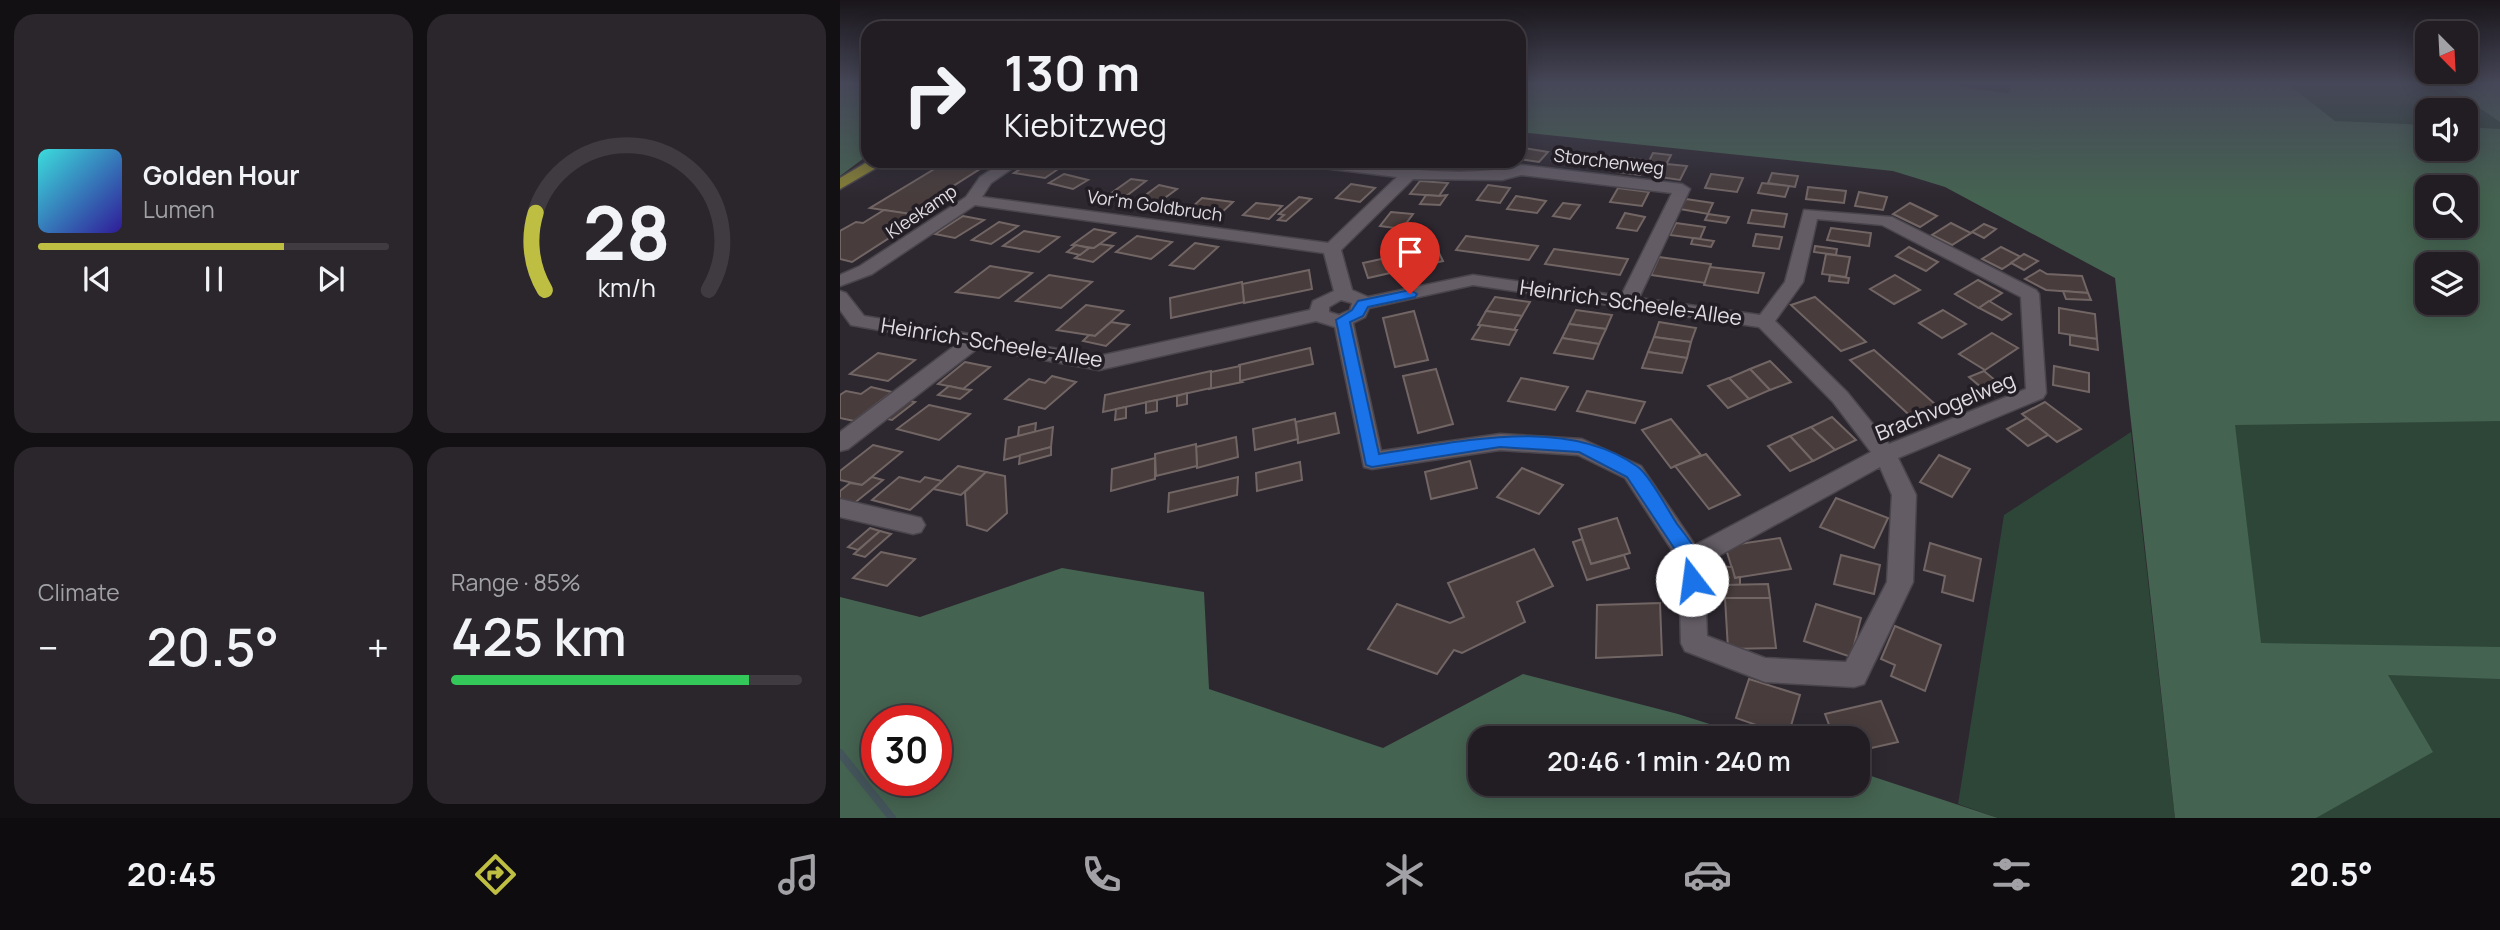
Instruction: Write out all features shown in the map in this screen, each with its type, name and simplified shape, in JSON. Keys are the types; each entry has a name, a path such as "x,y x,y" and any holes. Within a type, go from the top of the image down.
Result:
{"main road":[{"path":"840,184 868,168"}],"street":[{"name":"Kleekamp","path":"840,281 866,270 972,200 985,180 1004,168"},
{"path":"1362,168 1409,174"},
{"name":"Storchenweg","path":"1409,174 1502,175 1521,170 1682,189 1628,301"},
{"path":"1363,304 1360,298 1344,294 1332,249 1409,174"},
{"name":"Vor'm Goldbruch","path":"972,200 1332,249"},
{"name":"Brachvogelweg","path":"1691,559 1885,454 2036,393 2030,294 1886,220 1810,213 1794,282 1765,322"},
{"name":"Heinrich-Scheele-Allee","path":"840,297 858,321 1099,363 1319,314 1329,320 1343,320 1358,313 1363,304 1473,280 1765,322 1840,397 1885,454 1904,495 1899,582 1854,675 1765,670 1694,643 1691,559"},
{"name":"Heinrich-Scheele-Allee","path":"1319,314 1323,302 1344,294"},
{"path":"1343,320 1372,461 1500,442 1582,447 1633,472 1691,559"},
{"path":"840,443 973,342"},
{"path":"840,508 913,525"}],"green space":[{"path":"840,122 861,122 861,160 840,176"},
{"path":"1526,122 2362,122 2415,124 2415,161 2478,161 2478,128 2500,129 2500,421 2235,425 2261,643 2500,647 2500,679 2388,675 2433,752 2316,818 2175,818 2115,278 1945,187 1893,171 1526,133"},
{"path":"2048,122 2415,122 2415,161 2478,161 2478,122 2500,122 2500,818 2248,818 2189,324"},
{"path":"2131,432 2175,818 1998,818 1958,804 2004,515"},
{"path":"1062,568 1204,592 1209,689 1383,748 1523,674 1716,726 1468,726 1468,796 1870,796 1870,776 1998,818 840,818 840,597 920,617"}],"building":[{"path":"1526,148 1548,152 1539,162 1526,160"},
{"path":"1559,151 1601,156 1595,166 1552,160"},
{"path":"1653,153 1671,155 1665,167 1647,165"},
{"path":"1629,158 1649,161 1640,175 1619,172"},
{"path":"1667,164 1687,166 1680,180 1660,177"},
{"path":"936,168 981,168 909,214 870,208"},
{"path":"1022,168 1060,168 1045,178 1014,173"},
{"path":"1772,173 1798,176 1795,187 1768,183"},
{"path":"1064,174 1088,180 1073,189 1049,183"},
{"path":"1711,174 1743,178 1737,192 1705,188"},
{"path":"1131,179 1146,181 1125,197 1110,194"},
{"path":"1420,181 1448,183 1439,196 1410,194"},
{"path":"1762,183 1789,186 1785,197 1758,193"},
{"path":"1351,184 1375,188 1360,202 1336,198"},
{"path":"1159,185 1177,189 1158,203 1139,200"},
{"path":"1488,185 1510,188 1500,203 1477,200"},
{"path":"1808,187 1846,191 1844,203 1806,199"},
{"path":"1618,188 1649,192 1642,206 1610,202"},
{"path":"1859,192 1887,197 1883,210 1855,206"},
{"path":"1426,195 1447,195 1440,205 1420,204"},
{"path":"1516,196 1546,201 1537,213 1507,209"},
{"path":"1299,197 1311,199 1286,221 1278,220 1284,215 1279,214"},
{"path":"1202,198 1233,202 1220,214 1189,210"},
{"path":"1686,199 1713,203 1708,214 1680,209"},
{"path":"1256,203 1282,206 1269,219 1243,215"},
{"path":"1563,203 1580,205 1570,219 1553,216"},
{"path":"1910,203 1937,216 1920,227 1893,214"},
{"path":"884,210 918,215 897,228 903,229 852,262 840,259 840,231 856,222 863,223"},
{"path":"1752,210 1787,214 1784,227 1748,223"},
{"path":"1391,212 1413,214 1402,229 1380,226"},
{"path":"1625,213 1645,217 1637,231 1617,228"},
{"path":"1708,214 1729,217 1726,223 1705,220"},
{"path":"963,216 984,220 955,238 935,234"},
{"path":"999,222 1018,226 991,244 972,240"},
{"path":"1676,223 1705,227 1700,239 1670,235"},
{"path":"1951,223 1971,233 1952,245 1932,235"},
{"path":"1984,224 1996,229 1984,238 1972,232"},
{"path":"1831,228 1871,233 1869,246 1827,240"},
{"path":"1094,229 1115,233 1094,248 1072,245"},
{"path":"1024,231 1059,237 1039,252 1003,246"},
{"path":"1756,234 1782,237 1779,249 1753,246"},
{"path":"1137,236 1172,242 1151,259 1116,252"},
{"path":"1466,236 1538,246 1529,260 1456,250"},
{"path":"1693,238 1714,241 1711,247 1691,244"},
{"path":"1195,243 1218,247 1194,269 1170,265"},
{"path":"1100,244 1113,246 1093,262 1075,258 1089,248"},
{"path":"1076,245 1089,248 1080,255 1067,252"},
{"path":"1815,246 1837,249 1836,255 1814,252"},
{"path":"1436,247 1443,261 1368,278 1363,263"},
{"path":"1909,247 1938,262 1926,271 1896,256"},
{"path":"2001,247 2021,257 2002,269 1982,259"},
{"path":"1554,249 1628,259 1620,275 1545,264"},
{"path":"1826,254 1850,257 1846,277 1822,274"},
{"path":"2024,254 2038,261 2024,270 2011,263"},
{"path":"1659,257 1711,264 1705,283 1651,275"},
{"path":"990,266 1032,273 999,298 956,292"},
{"path":"1710,267 1764,273 1758,293 1704,285"},
{"path":"1309,270 1312,289 1244,303 1242,284"},
{"path":"2040,270 2047,274 2082,276 2088,293 2046,290 2025,279"},
{"path":"1049,275 1092,282 1061,308 1016,301"},
{"path":"1830,275 1849,278 1848,283 1829,281"},
{"path":"1895,275 1920,290 1894,304 1870,289"},
{"path":"1978,280 2002,293 1979,308 1955,294"},
{"path":"1242,282 1244,302 1171,318 1170,298"},
{"path":"2063,291 2088,293 2091,300 2066,299"},
{"path":"1495,297 1530,302 1522,316 1486,311"},
{"path":"1815,297 1866,342 1841,351 1791,305"},
{"path":"1989,301 2011,314 2002,320 1979,308"},
{"path":"1086,305 1123,311 1095,336 1057,330"},
{"path":"2059,308 2095,314 2097,339 2059,333"},
{"path":"1576,310 1612,315 1606,329 1569,324"},
{"path":"1943,310 1966,324 1942,338 1919,323"},
{"path":"1414,311 1428,360 1395,367 1383,318"},
{"path":"1486,311 1522,316 1514,330 1478,325"},
{"path":"1111,322 1129,325 1106,346 1083,341 1089,335 1095,336"},
{"path":"1659,322 1696,328 1691,342 1654,337"},
{"path":"1569,324 1606,329 1599,344 1562,338"},
{"path":"1481,325 1517,330 1509,345 1472,339"},
{"path":"1992,333 2018,348 1985,370 1959,354"},
{"path":"2070,335 2097,339 2098,350 2070,345"},
{"path":"1654,337 1691,342 1687,358 1648,352"},
{"path":"1562,338 1599,344 1593,359 1554,353"},
{"path":"1310,348 1313,364 1240,381 1239,365"},
{"path":"1874,350 1945,413 1920,425 1850,360"},
{"path":"1648,352 1687,358 1682,373 1642,368"},
{"path":"878,353 915,360 888,381 850,374"},
{"path":"1770,361 1791,382 1770,390 1750,369"},
{"path":"965,362 990,367 963,389 938,384"},
{"path":"1240,366 1242,382 1209,389 1211,372"},
{"path":"2054,366 2089,373 2089,392 2053,385"},
{"path":"1436,369 1453,424 1418,433 1403,376"},
{"path":"1750,369 1770,390 1749,399 1729,378"},
{"path":"1211,371 1211,388 1103,412 1105,395"},
{"path":"1984,371 2002,386 1988,393 1969,377"},
{"path":"1052,376 1076,382 1045,409 1005,399 1029,379 1045,383"},
{"path":"1521,378 1568,387 1555,410 1508,401"},
{"path":"1729,378 1749,399 1728,408 1708,386"},
{"path":"949,386 971,390 960,399 938,395"},
{"path":"871,387 892,392 854,421 840,418 840,395 846,391 861,394"},
{"path":"1587,391 1645,402 1635,423 1577,411"},
{"path":"1187,393 1187,404 1177,406 1177,396"},
{"path":"905,400 915,402 892,420 882,418"},
{"path":"1157,400 1157,411 1146,413 1146,402"},
{"path":"2045,402 2081,429 2057,442 2022,414"},
{"path":"929,405 970,414 939,440 897,429"},
{"path":"1126,407 1126,418 1115,420 1116,409"},
{"path":"1335,413 1339,433 1298,443 1296,422"},
{"path":"1832,417 1856,440 1835,450 1811,427"},
{"path":"2027,418 2048,435 2028,446 2007,429"},
{"path":"1295,419 1298,439 1255,450 1253,429"},
{"path":"1671,419 1701,455 1671,468 1642,430"},
{"path":"1036,423 1035,432 1018,436 1019,427"},
{"path":"1053,427 1051,447 1004,460 1006,439"},
{"path":"1811,427 1835,450 1813,461 1790,436"},
{"path":"1790,436 1813,461 1790,471 1768,446"},
{"path":"1236,437 1238,457 1197,468 1196,447"},
{"path":"1196,444 1197,466 1156,476 1155,454"},
{"path":"873,445 902,452 862,485 840,480 840,471"},
{"path":"1051,447 1051,455 1019,464 1020,455"},
{"path":"1706,454 1740,495 1709,509 1675,466"},
{"path":"1939,455 1970,469 1952,497 1920,482"},
{"path":"1155,458 1155,479 1111,491 1112,469"},
{"path":"1470,461 1477,488 1431,499 1425,472"},
{"path":"1300,462 1302,480 1257,491 1256,473"},
{"path":"958,466 986,472 961,495 933,489"},
{"path":"1522,468 1563,485 1539,514 1497,497"},
{"path":"986,472 1005,476 1007,513 987,531 967,525 965,492"},
{"path":"872,477 883,480 852,505 840,502 840,491 850,483 862,485"},
{"path":"899,477 920,482 925,477 942,481 910,510 872,500"},
{"path":"1238,477 1237,495 1168,512 1169,493"},
{"path":"1836,498 1888,518 1874,548 1820,527"},
{"path":"1617,518 1630,553 1591,564 1579,529"},
{"path":"870,528 880,531 858,550 848,547"},
{"path":"880,531 891,534 865,557 854,554"},
{"path":"1780,538 1791,569 1735,578 1725,546"},
{"path":"1582,539 1591,564 1624,555 1629,568 1587,580 1573,542"},
{"path":"1930,543 1981,559 1973,601 1942,592 1945,576 1924,570"},
{"path":"1534,549 1553,586 1517,602 1525,622 1462,653 1454,650 1437,674 1368,649 1397,604 1450,623 1464,617 1448,583"},
{"path":"881,552 915,559 887,586 853,578"},
{"path":"1841,555 1880,565 1874,594 1834,584"},
{"path":"1706,566 1732,567 1735,578 1740,577 1740,585 1706,585"},
{"path":"1768,584 1770,598 1725,598 1724,585"},
{"path":"1725,598 1770,598 1776,648 1728,649"},
{"path":"1660,603 1662,655 1596,658 1597,605"},
{"path":"1816,604 1861,618 1851,657 1804,641"},
{"path":"1895,626 1941,645 1925,691 1891,676 1895,665 1881,659"},
{"path":"1749,679 1800,695 1791,726 1759,726 1736,718"},
{"path":"1881,701 1898,742 1870,748 1870,726 1830,726 1825,714"}],"waterway":[{"path":"840,753 892,818"}],"route":[{"path":"1410,294 1363,304 1358,313 1343,320 1372,461 1500,442 1582,447 1633,472 1691,559 1692,580"}]}
